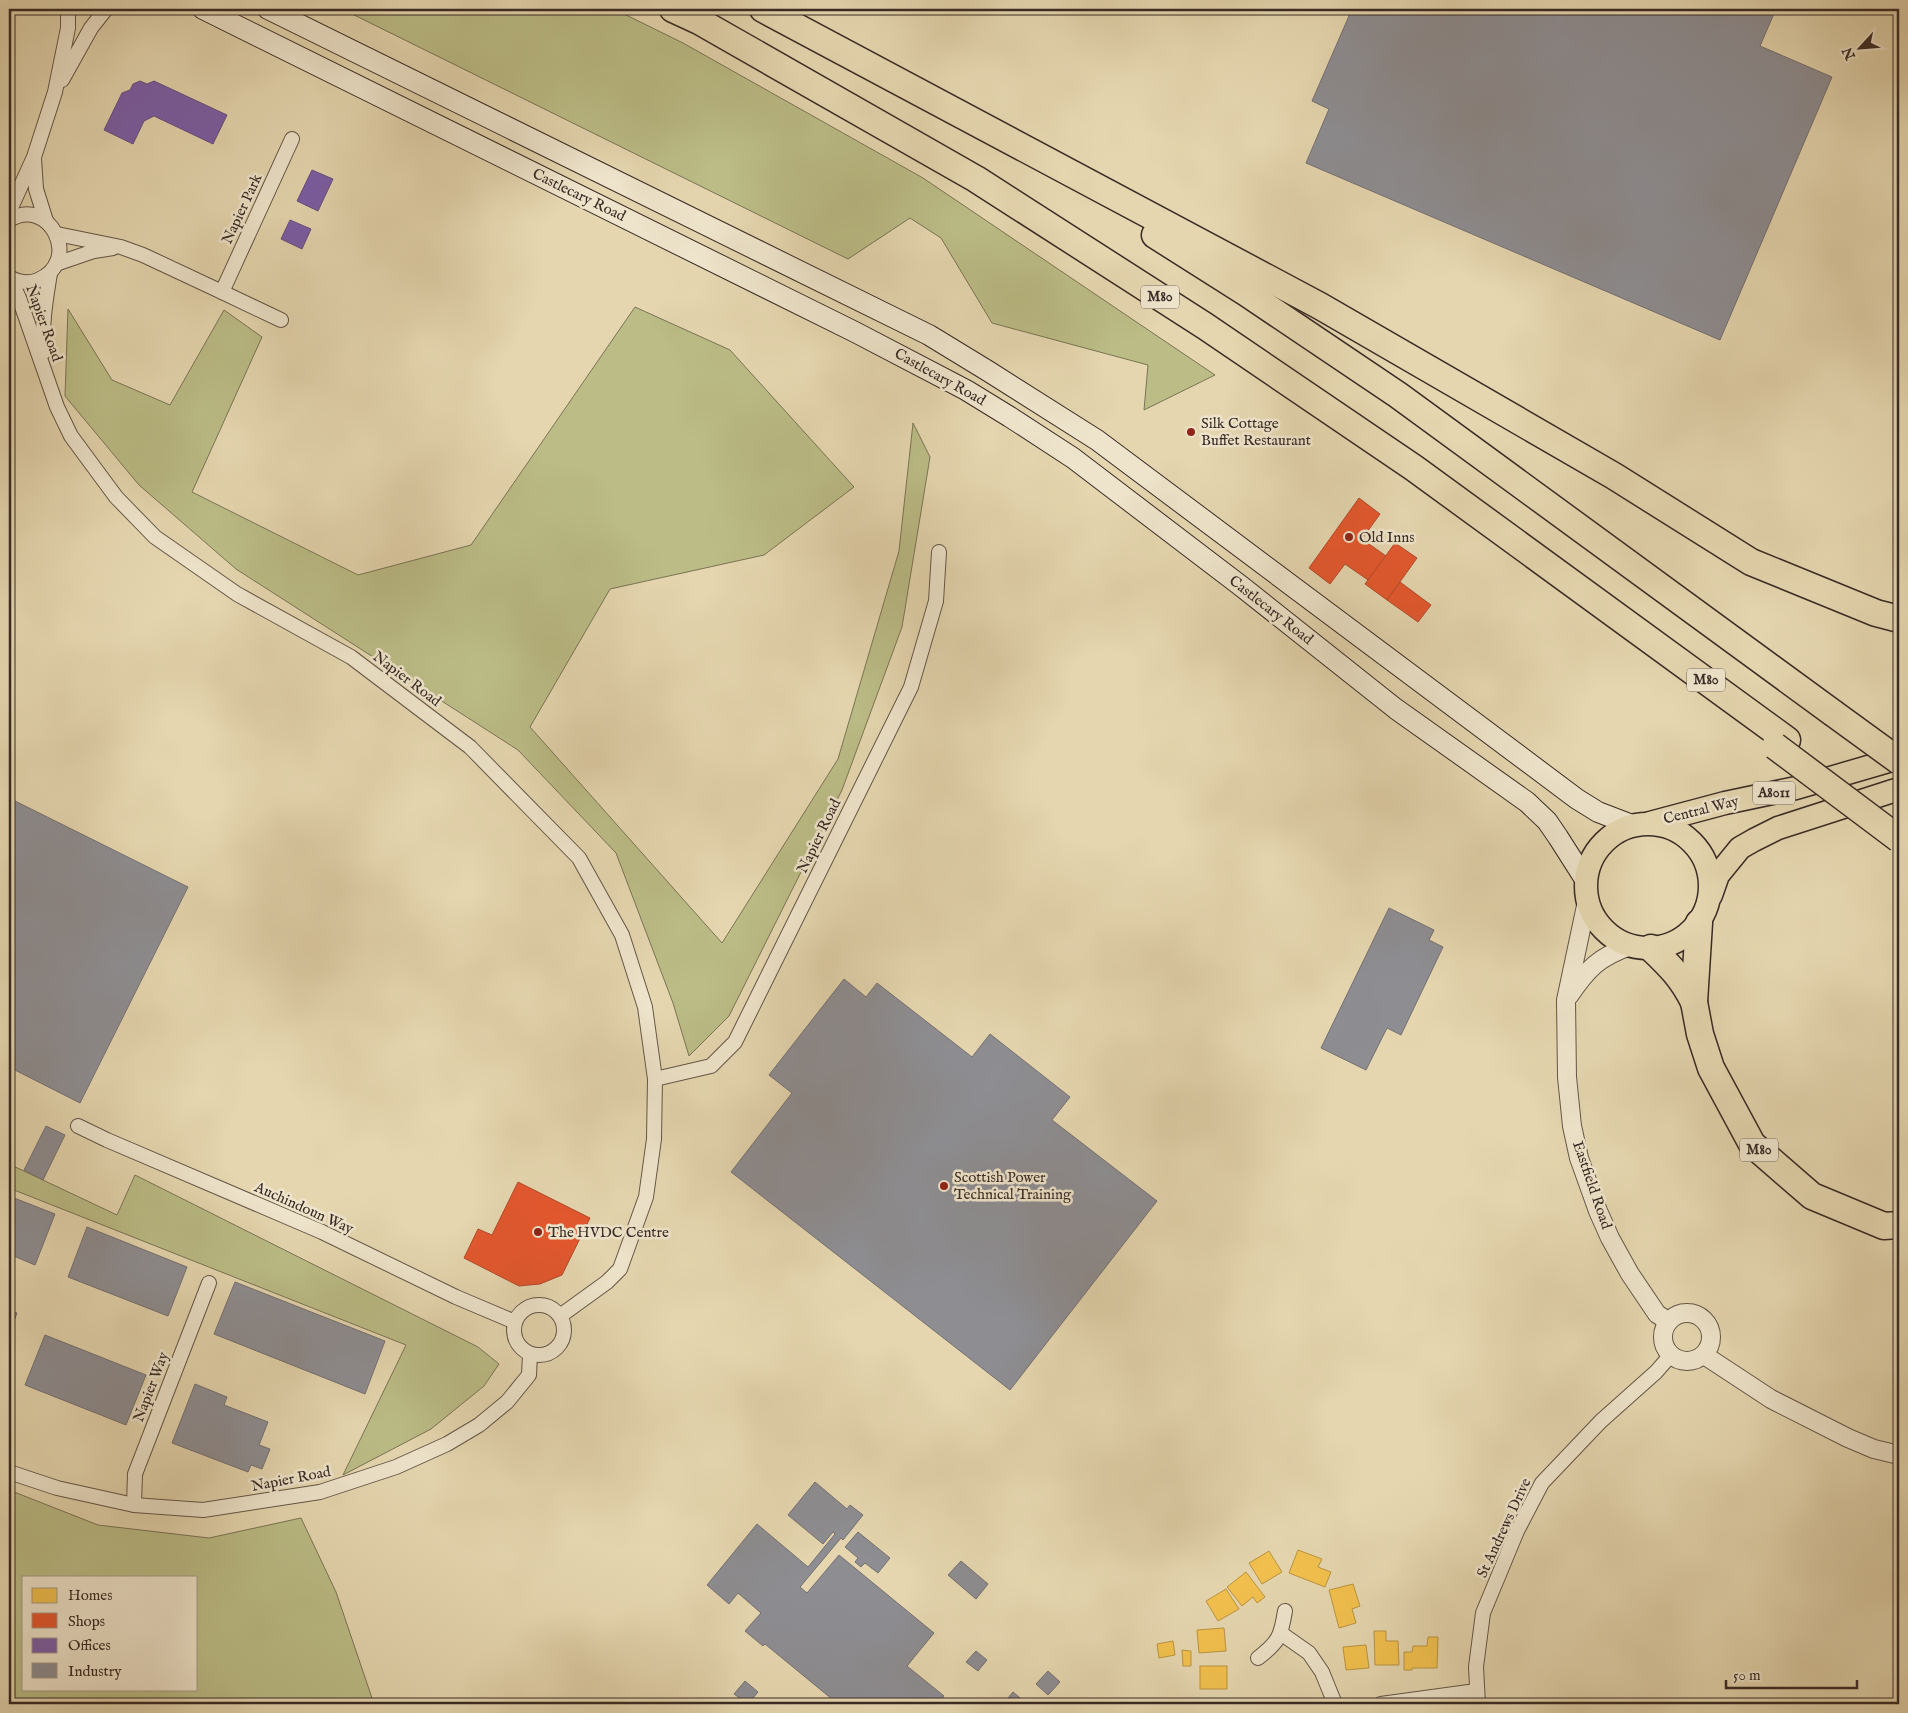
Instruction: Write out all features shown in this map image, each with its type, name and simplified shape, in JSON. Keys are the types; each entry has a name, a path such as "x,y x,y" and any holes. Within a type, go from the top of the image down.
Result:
{"highway":[{"name":"M80","path":"673,9 716,31 976,178 1205,326 1414,468 1625,620 1899,839"},
{"path":"763,9 1320,306 1614,476 1751,562 1876,613 1899,619"},
{"path":"968,117 1245,292 1398,394 1899,760"},
{"name":"M80","path":"1781,743 1899,824"},
{"name":"M80","path":"1699,923 1694,1002 1700,1034 1711,1068 1752,1144 1812,1196 1884,1226 1899,1225"},
{"name":"M80","path":"1640,947 1672,967 1684,982 1694,1002"}],"main road":[{"name":"Castlecary Road","path":"202,9 846,327 966,390 1010,417 1073,458 1241,586 1396,709 1527,802 1547,821 1558,837 1587,891"},
{"name":"Castlecary Road","path":"268,9 929,335 1097,440 1576,799 1598,812 1640,824"},
{"name":"Central Way","path":"1640,824 1796,788 1899,760"},
{"name":"A8011","path":"1640,947 1669,945 1685,937 1699,923 1718,875 1740,848 1778,828 1899,788"},
{"name":"A8011","path":"1587,891 1592,860 1603,843 1619,830 1640,824 1661,825 1679,832 1694,843 1705,859 1710,878 1709,900"},
{"path":"1587,891 1594,917 1605,931 1615,939 1640,947"}],"street":[{"path":"9,212 34,157 55,92 68,28 68,9"},
{"path":"55,92 91,28 106,9"},
{"name":"Napier Park","path":"222,292 292,139"},
{"path":"34,157 36,189 46,222"},
{"path":"9,220 23,215 35,216 46,222 57,234 121,247 143,255 281,320"},
{"name":"Napier Road","path":"46,378 42,338 43,318 53,268 60,250 57,234"},
{"path":"10,278 24,282 35,282 53,268 94,251 121,247"},
{"name":"Napier Road","path":"10,278 19,298 46,378 71,436 116,497 155,537 237,594 351,657 470,747 579,858 622,935 646,1007 655,1079 654,1139 646,1197 620,1269 607,1282 560,1316"},
{"name":"Napier Road","path":"655,1079 711,1066 735,1042 911,687 936,601 939,552"},
{"name":"Eastfield Road","path":"1587,891 1566,1000 1567,1077 1572,1126 1579,1158 1610,1238 1630,1274 1657,1314 1668,1321"},
{"path":"1566,1000 1578,983 1599,960 1610,953 1640,947"},
{"name":"Auchindoun Way","path":"78,1126 322,1232 456,1297 515,1322"},
{"name":"Napier Way","path":"134,1505 135,1474 209,1283"},
{"path":"532,1306 548,1306 560,1316 565,1331 559,1346 546,1355 530,1354 518,1344 514,1329 515,1322 525,1309 532,1306"},
{"path":"1690,1312 1704,1319 1711,1333 1711,1341 1704,1355 1691,1361 1676,1360 1670,1356 1663,1342 1662,1335 1668,1321 1682,1313 1690,1312"},
{"name":"Napier Road","path":"9,1472 56,1488 134,1505 204,1510 320,1492 396,1467 447,1444 471,1430 508,1402 529,1375 530,1354"},
{"path":"1704,1355 1771,1399 1848,1438 1874,1449 1899,1456"},
{"name":"St Andrews Drive","path":"1477,1697 1476,1666 1483,1613 1517,1531 1542,1483 1601,1421 1656,1372 1670,1356"},
{"path":"1258,1658 1270,1649 1282,1634 1284,1610"},
{"path":"1282,1634 1309,1653 1322,1672 1335,1704"},
{"path":"1381,1704 1477,1697"}],"green space":[{"path":"342,9 614,9 683,43 923,178 1215,375 1144,410 1148,365 992,323 941,238 910,218 848,259"},
{"path":"635,307 730,350 854,487 764,555 610,589 530,727 722,943 838,759 899,551 913,423 930,457 902,627 842,790 729,1016 689,1056 673,1003 616,853 518,750 236,569 139,485 65,396 68,309 112,380 170,405 224,310 262,337 192,492 358,575 471,545"},
{"path":"9,1164 117,1215 135,1175 478,1347 499,1364 484,1386 431,1429 343,1475 406,1345 9,1188"},
{"path":"9,1490 98,1525 209,1538 301,1518 336,1592 374,1704 9,1704"}],"building: Homes":[{"path":"1298,1550 1322,1559 1318,1567 1331,1572 1325,1587 1289,1573"},
{"path":"1269,1551 1282,1572 1262,1584 1249,1563"},
{"path":"1246,1572 1265,1597 1257,1603 1253,1597 1242,1606 1227,1587"},
{"path":"1353,1584 1360,1606 1352,1609 1356,1623 1339,1628 1329,1590"},
{"path":"1226,1589 1239,1609 1218,1621 1206,1601"},
{"path":"1224,1628 1226,1651 1199,1653 1197,1630"},
{"path":"1374,1631 1386,1631 1386,1641 1398,1641 1399,1665 1375,1665"},
{"path":"1428,1637 1438,1637 1437,1668 1412,1668 1412,1670 1404,1670 1404,1652 1412,1652 1413,1646 1427,1646"},
{"path":"1173,1641 1175,1655 1159,1658 1157,1644"},
{"path":"1366,1645 1369,1668 1346,1670 1343,1647"},
{"path":"1182,1650 1191,1651 1191,1666 1183,1666"},
{"path":"1200,1666 1227,1666 1227,1689 1200,1689"}],"building: Shops":[{"path":"1359,498 1380,514 1362,539 1386,556 1368,580 1345,564 1330,584 1309,568"},
{"path":"1395,543 1417,558 1387,600 1365,584"},
{"path":"1400,582 1431,605 1418,622 1387,600"},
{"name":"The HVDC Centre","path":"518,1182 590,1218 562,1275 540,1284 519,1286 464,1258 478,1229 492,1235"}],"building: Offices":[{"path":"140,81 147,84 154,81 227,115 213,144 154,116 144,121 133,144 104,130 122,93 130,90 133,84"},
{"path":"312,170 333,179 318,211 297,201"},
{"path":"290,220 311,229 302,249 281,239"}],"building: Industry":[{"path":"1352,9 1776,9 1760,46 1832,77 1720,340 1306,163 1329,109 1312,101"},
{"path":"9,798 188,887 80,1103 9,1067"},
{"path":"1389,908 1434,930 1429,940 1443,947 1401,1035 1387,1028 1366,1070 1321,1048"},
{"name":"Scottish Power Technical Training","path":"844,979 866,997 877,983 972,1057 990,1034 1070,1097 1052,1120 1157,1201 1010,1390 731,1172 792,1093 769,1075"},
{"path":"46,1126 65,1135 43,1180 24,1170"},
{"path":"9,1196 55,1214 35,1265 9,1254"},
{"path":"87,1227 187,1267 168,1316 68,1277"},
{"path":"235,1282 385,1341 365,1394 214,1334"},
{"path":"9,1310 17,1313 9,1335"},
{"path":"45,1335 146,1375 126,1425 25,1385"},
{"path":"195,1384 227,1397 224,1405 268,1422 259,1445 270,1449 262,1469 251,1465 248,1472 172,1443"},
{"path":"815,1482 847,1509 850,1505 863,1515 800,1587 807,1593 839,1555 934,1633 907,1666 944,1696 938,1704 838,1704 765,1644 763,1646 745,1631 761,1613 738,1593 729,1604 707,1585 757,1524 808,1567 835,1534 833,1532 823,1544 788,1515"},
{"path":"858,1532 890,1558 878,1573 865,1563 861,1567 855,1562 858,1558 845,1547"},
{"path":"961,1561 988,1584 976,1599 948,1575"},
{"path":"976,1651 987,1660 978,1671 966,1662"},
{"path":"1048,1671 1060,1682 1048,1695 1036,1684"},
{"path":"745,1681 758,1692 748,1704 734,1694"},
{"path":"1013,1692 1026,1703 1026,1704 1003,1704"}],"place":[{"name":"Silk Cottage Buffet Restaurant","path":"1191,432"},
{"name":"Old Inns","path":"1349,537"},
{"name":"Scottish Power Technical Training","path":"944,1186"},
{"name":"The HVDC Centre","path":"538,1232"}]}
